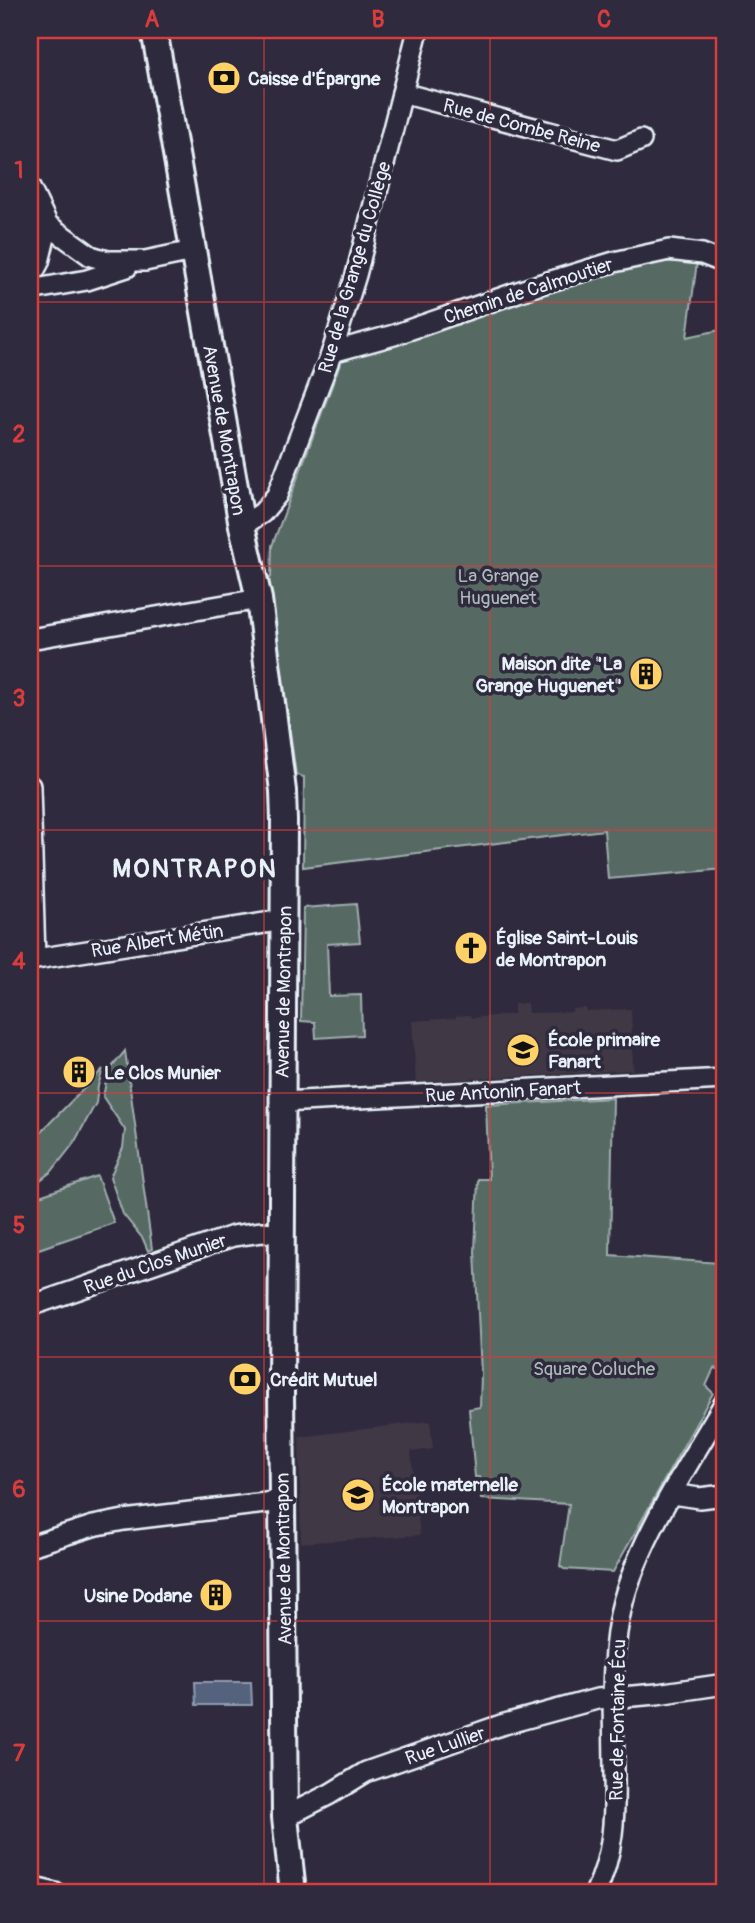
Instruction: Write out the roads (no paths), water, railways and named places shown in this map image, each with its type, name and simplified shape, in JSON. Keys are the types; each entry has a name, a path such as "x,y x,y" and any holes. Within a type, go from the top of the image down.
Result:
{"street":[{"name":"Avenue de Montrapon","path":"154,30 242,526 259,599 283,791 280,1264 282,1501 286,1828 293,1893"},
{"name":"Rue de la Grange du Collège","path":"242,526 266,510 277,495 332,352 356,275 418,30"},
{"name":"Rue de Combe Reine","path":"402,93 617,150 641,140"},
{"path":"30,188 48,225 90,256 108,261 145,261"},
{"path":"30,279 39,262 48,225"},
{"name":"Chemin de Calmoutier","path":"332,352 394,335 538,285 614,262 669,250 702,254 725,263"},
{"path":"30,290 87,280 145,261 193,251"},
{"path":"30,639 259,599"},
{"path":"30,786 32,960"},
{"name":"Rue Albert Métin","path":"32,960 284,920"},
{"name":"Rue Antonin Fanart","path":"282,1102 725,1079"},
{"name":"Rue du Clos Munier","path":"30,1306 233,1236 262,1232 282,1234"},
{"name":"Rue de Fontaine Écu","path":"595,1893 607,1862 615,1811 614,1667 619,1619 630,1577 672,1494 725,1402"},
{"path":"672,1494 699,1498 725,1495"},
{"path":"30,1546 93,1526 124,1520 282,1501"},
{"name":"Rue Lullier","path":"286,1828 330,1794 366,1772 501,1725 597,1699 725,1684"},
{"name":"Avenue de Montrapon","path":"275,1893 286,1828"},
{"path":"30,1887 55,1893"}],"water":[{"path":"195,1682 251,1682 252,1705 196,1705"}],"place":[{"name":"Caisse d'Épargne","path":"224,78"},
{"name":"Maison dite \"La Grange Huguenet\"","path":"646,674"},
{"name":"Église Saint-Louis de Montrapon","path":"471,948"},
{"name":"École primaire Fanart","path":"523,1050"},
{"name":"Le Clos Munier","path":"79,1072"},
{"name":"Crédit Mutuel","path":"245,1379"},
{"name":"École maternelle Montrapon","path":"358,1495"},
{"name":"Usine Dodane","path":"216,1595"}],"district":[{"name":"MONTRAPON","path":"195,868"}],"park label":[{"name":"La Grange Huguenet","path":"498,586"},
{"name":"Square Coluche","path":"594,1368"}]}
